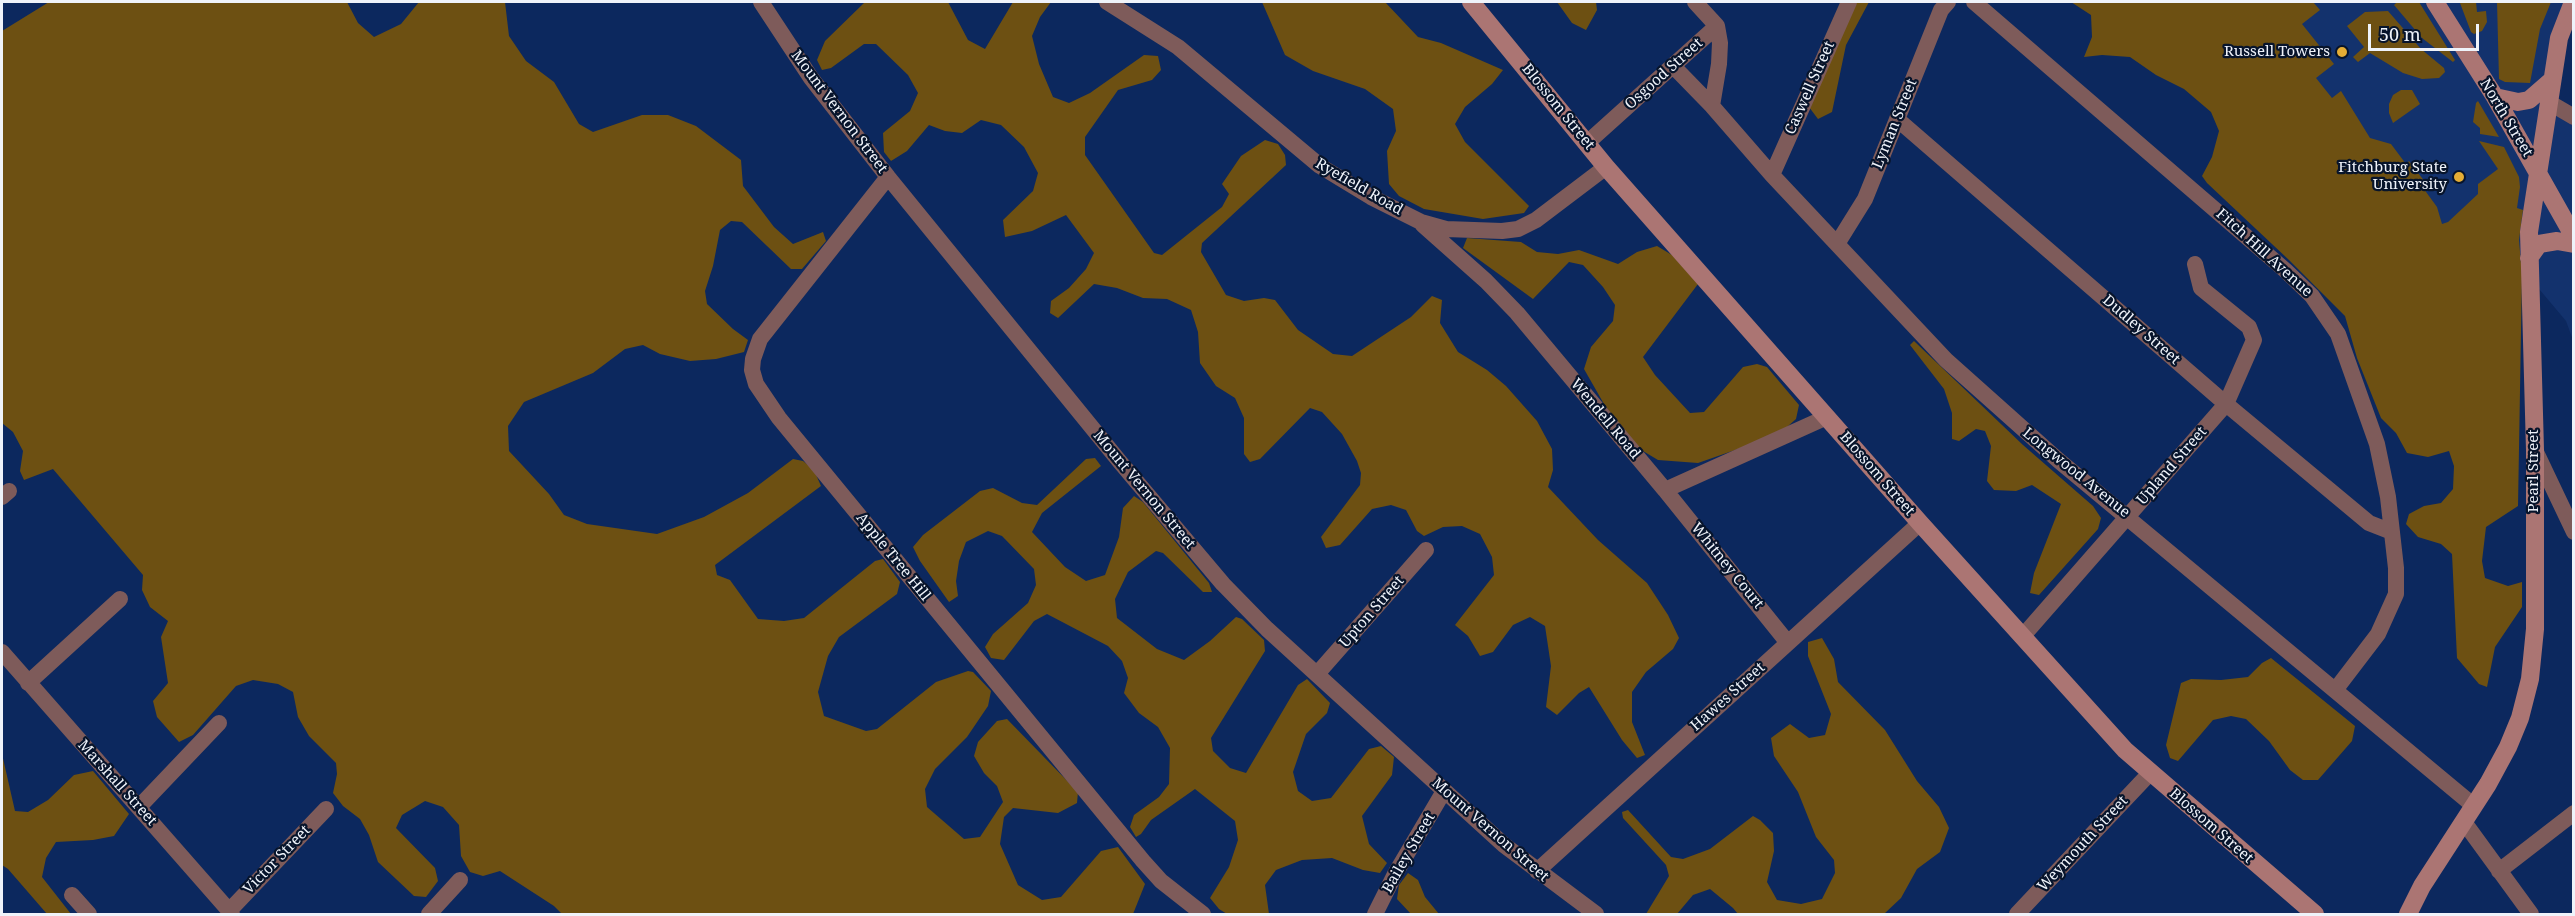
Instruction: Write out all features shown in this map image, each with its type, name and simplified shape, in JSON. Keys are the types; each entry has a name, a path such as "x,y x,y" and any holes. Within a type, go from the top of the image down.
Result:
{"street":[{"name":"Mount Vernon Street","path":"761,2 811,78 888,177 1167,519 1223,584 1317,674 1504,845 1596,915"},
{"name":"Ryefield Road","path":"1107,2 1178,47 1320,166 1371,197 1421,222 1446,229 1502,231 1518,229 1536,220 1606,167"},
{"name":"Blossom Street","path":"1472,2 1606,167 1920,523 2125,750 2313,914"},
{"name":"Osgood Street","path":"1587,143 1717,26 1695,2"},
{"name":"Caswell Street","path":"1772,174 1849,2"},
{"name":"Lyman Street","path":"1838,244 1864,199 1941,10 1948,2"},
{"name":"Fitch Hill Avenue","path":"1974,2 2285,270 2325,312 2338,334 2377,444 2388,497 2396,594 2378,634 2336,689"},
{"name":"North Street","path":"2435,2 2495,97 2574,237"},
{"name":"Pearl Street","path":"2408,915 2422,886 2474,806 2514,735 2532,672 2535,629 2535,450 2529,232 2559,38 2573,2"},
{"path":"1712,106 1719,64 1720,43 1717,26"},
{"name":"Longwood Avenue","path":"1674,66 1946,360 2011,420 2474,806"},
{"path":"2495,97 2518,102 2529,100 2552,80"},
{"path":"2550,103 2574,117"},
{"name":"Dudley Street","path":"1897,119 2226,404 2369,522 2392,532"},
{"name":"Apple Tree Hill","path":"888,177 760,339 752,370 756,384 779,418 1143,861 1161,881 1203,915"},
{"name":"Wendell Road","path":"1421,222 1486,281 1517,313 1665,490"},
{"path":"2529,258 2539,244 2557,241 2574,244"},
{"name":"Upland Street","path":"2022,637 2226,404 2254,340 2249,327 2201,288 2195,264"},
{"path":"1665,490 1827,417"},
{"path":"2535,450 2574,532"},
{"name":"Whitney Court","path":"1665,490 1788,643"},
{"name":"Hawes Street","path":"1537,871 1920,523"},
{"name":"Upton Street","path":"1317,674 1426,550"},
{"path":"28,683 120,599"},
{"name":"Marshall Street","path":"2,652 230,913"},
{"path":"139,807 219,723"},
{"name":"Weymouth Street","path":"2017,915 2150,773"},
{"name":"Bailey Street","path":"1375,915 1395,874 1444,791"},
{"name":"Victor Street","path":"230,913 326,809"},
{"path":"2499,871 2574,813"},
{"path":"2464,822 2531,915"},
{"path":"429,915 459,880"},
{"path":"72,895 89,915"}],"shaded area":[{"path":"49,2 347,2 358,23 374,37 401,24 419,2 505,2 509,36 526,61 554,82 579,124 593,132 642,115 668,115 696,126 741,160 743,186 774,227 793,244 823,232 826,241 802,269 791,269 742,222 731,221 720,230 705,291 707,304 748,340 744,352 716,359 690,361 660,354 643,345 625,349 593,373 524,402 508,426 509,451 549,494 564,515 587,524 657,534 704,517 748,493 793,459 803,461 814,470 821,486 715,565 717,575 730,580 758,619 784,621 804,618 875,561 883,559 900,582 897,594 839,637 828,656 818,692 824,716 866,731 877,729 936,682 968,671 973,672 991,691 988,706 967,737 935,769 925,789 927,807 964,839 980,837 1003,802 997,786 984,773 974,756 978,742 997,721 1007,719 1078,792 1077,803 1058,813 1013,808 1004,817 1000,844 1018,885 1042,900 1061,897 1101,851 1118,847 1145,884 1133,914 562,914 554,906 500,871 483,876 470,872 461,856 459,825 443,807 425,801 402,815 396,828 435,868 438,881 426,897 414,896 378,862 369,835 360,819 343,806 333,793 337,774 336,763 309,736 298,717 293,692 278,684 253,680 236,686 193,735 179,742 157,717 153,701 168,683 161,637 168,621 150,607 142,590 143,575 53,469 24,480 20,471 23,451 13,432 2,423 2,31"},
{"path":"865,2 948,2 968,40 985,49 1013,2 1051,2 1040,17 1032,36 1039,64 1053,97 1069,103 1090,93 1144,55 1158,56 1161,70 1152,80 1118,90 1085,137 1085,155 1154,253 1162,255 1222,207 1229,194 1222,184 1241,156 1265,140 1278,144 1285,155 1286,165 1202,243 1201,252 1226,295 1244,301 1264,298 1275,300 1298,330 1333,354 1352,356 1411,317 1432,296 1442,300 1440,323 1458,352 1487,370 1506,386 1537,421 1552,449 1553,470 1548,487 1598,540 1647,583 1668,615 1679,638 1673,649 1646,672 1632,692 1632,722 1645,755 1637,758 1622,740 1589,687 1579,693 1557,715 1546,707 1551,666 1545,626 1530,617 1513,625 1493,652 1480,656 1468,636 1455,625 1494,575 1492,557 1480,534 1462,526 1443,527 1424,536 1417,531 1406,510 1391,505 1372,509 1340,545 1326,548 1321,537 1360,485 1361,473 1357,461 1342,434 1322,412 1310,408 1260,459 1250,462 1244,454 1244,418 1235,398 1216,386 1200,363 1198,332 1191,310 1167,299 1143,298 1117,288 1094,284 1058,318 1050,313 1051,301 1069,288 1086,269 1094,253 1066,215 1032,231 1005,237 1003,220 1033,191 1038,173 1024,147 1001,125 981,120 962,133 945,131 929,125 907,151 891,161 884,152 883,133 910,111 918,93 908,75 876,44 864,44 831,68 822,70 817,60 825,41"},
{"path":"1262,2 1385,2 1418,37 1441,43 1503,70 1492,84 1465,107 1455,124 1465,142 1529,206 1524,213 1483,219 1424,209 1399,196 1389,184 1387,151 1396,131 1393,109 1365,89 1313,71 1285,55"},
{"path":"1557,2 1596,2 1597,10 1586,30 1572,23"},
{"path":"1856,2 1869,2 1846,45 1832,112 1818,119 1809,107"},
{"path":"2071,2 2313,2 2320,10 2302,24 2334,64 2316,78 2332,98 2341,91 2370,138 2391,144 2406,164 2409,161 2425,182 2421,185 2437,207 2442,224 2448,222 2478,194 2478,184 2498,169 2479,141 2504,147 2519,177 2517,208 2523,210 2519,240 2522,275 2518,506 2486,527 2482,561 2485,578 2508,586 2522,582 2522,607 2495,647 2487,687 2479,684 2457,658 2452,554 2441,544 2418,537 2406,524 2409,514 2424,506 2441,503 2453,489 2454,466 2449,451 2428,457 2407,453 2396,433 2381,418 2357,358 2345,316 2202,176 2212,157 2219,131 2211,112 2184,89 2156,75 2130,57 2102,55 2084,57 2092,37 2091,15"},
{"name":"Fitchburg State University","path":"2214,2 2573,2 2550,103 2573,117 2573,340 2566,321 2529,277 2390,237"},
{"path":"2397,2 2419,2 2455,60 2453,62 2422,38 2394,5"},
{"path":"2476,2 2477,12 2486,11 2487,22 2482,31 2474,34 2471,32 2460,3"},
{"path":"2497,2 2551,2 2540,29 2530,83 2505,82 2499,79"},
{"path":"2388,11 2421,49 2444,68 2445,72 2439,78 2422,79 2403,73 2370,53 2358,62 2353,57 2364,47 2347,26 2365,12"},
{"path":"2401,90 2412,90 2420,104 2393,123 2389,113 2389,104 2393,95"},
{"path":"2478,101 2499,137 2480,134 2480,128 2473,122"},
{"path":"1467,238 1521,242 1537,252 1558,254 1579,250 1618,264 1637,252 1657,246 1672,255 1698,284 1643,357 1655,375 1690,413 1704,412 1743,367 1757,364 1767,367 1799,405 1796,419 1778,435 1698,463 1658,460 1633,445 1604,404 1584,369 1591,347 1613,321 1615,305 1603,287 1583,265 1569,262 1533,299 1463,248"},
{"path":"1914,341 2023,445 2093,506 2101,518 2098,529 2039,595 2030,593 2034,573 2061,504 2032,485 2016,491 1994,490 1987,481 1991,446 1985,431 1976,429 1959,441 1952,439 1952,413 1944,389 1910,345"},
{"path":"1095,458 1101,466 1042,513 1032,532 1065,567 1086,581 1105,575 1119,537 1123,508 1134,496 1143,502 1209,583 1212,592 1203,592 1163,553 1156,551 1128,572 1115,599 1117,618 1157,649 1184,660 1210,641 1236,617 1242,619 1264,640 1265,651 1211,738 1213,751 1230,768 1246,773 1298,685 1307,679 1330,703 1327,713 1306,734 1293,772 1298,791 1312,801 1331,798 1369,749 1381,746 1394,757 1392,775 1362,816 1369,844 1387,863 1380,873 1363,870 1332,858 1302,860 1276,870 1265,885 1269,914 1227,914 1219,909 1210,898 1229,867 1238,840 1235,821 1195,789 1151,820 1136,837 1130,827 1134,815 1159,797 1169,784 1170,748 1158,727 1139,713 1124,693 1128,678 1122,661 1108,646 1047,614 1034,621 1004,660 991,658 985,647 993,634 1028,603 1036,585 1034,569 1002,536 988,531 966,542 959,561 956,581 958,596 949,602 920,561 913,547 923,535 980,491 993,488 1022,503 1037,505 1086,459"},
{"path":"1822,638 1834,659 1838,682 1885,730 1917,781 1939,807 1949,828 1940,852 1917,869 1901,898 1884,914 1738,914 1710,889 1693,895 1677,914 1646,914 1669,876 1666,865 1623,818 1622,812 1628,810 1671,857 1683,859 1710,849 1753,816 1773,833 1774,851 1767,882 1777,900 1801,904 1822,899 1835,873 1834,860 1816,837 1798,792 1774,756 1771,738 1790,724 1809,738 1825,735 1831,714 1808,656 1808,642"},
{"path":"2271,658 2355,726 2352,741 2318,780 2303,780 2290,770 2269,741 2246,719 2231,716 2213,720 2178,761 2170,758 2166,745 2181,683 2191,679 2221,680 2248,677 2262,663"},
{"path":"2,754 15,811 28,812 48,800 74,775 93,771 129,814 114,836 93,840 56,842 46,858 42,877 71,914 47,914 2,865"},
{"path":"1408,873 1418,880 1425,897 1439,914 1411,914 1397,899 1399,885"}],"place":[{"name":"Russell Towers","path":"2342,52"},
{"name":"Fitchburg State University","path":"2459,177"}]}
